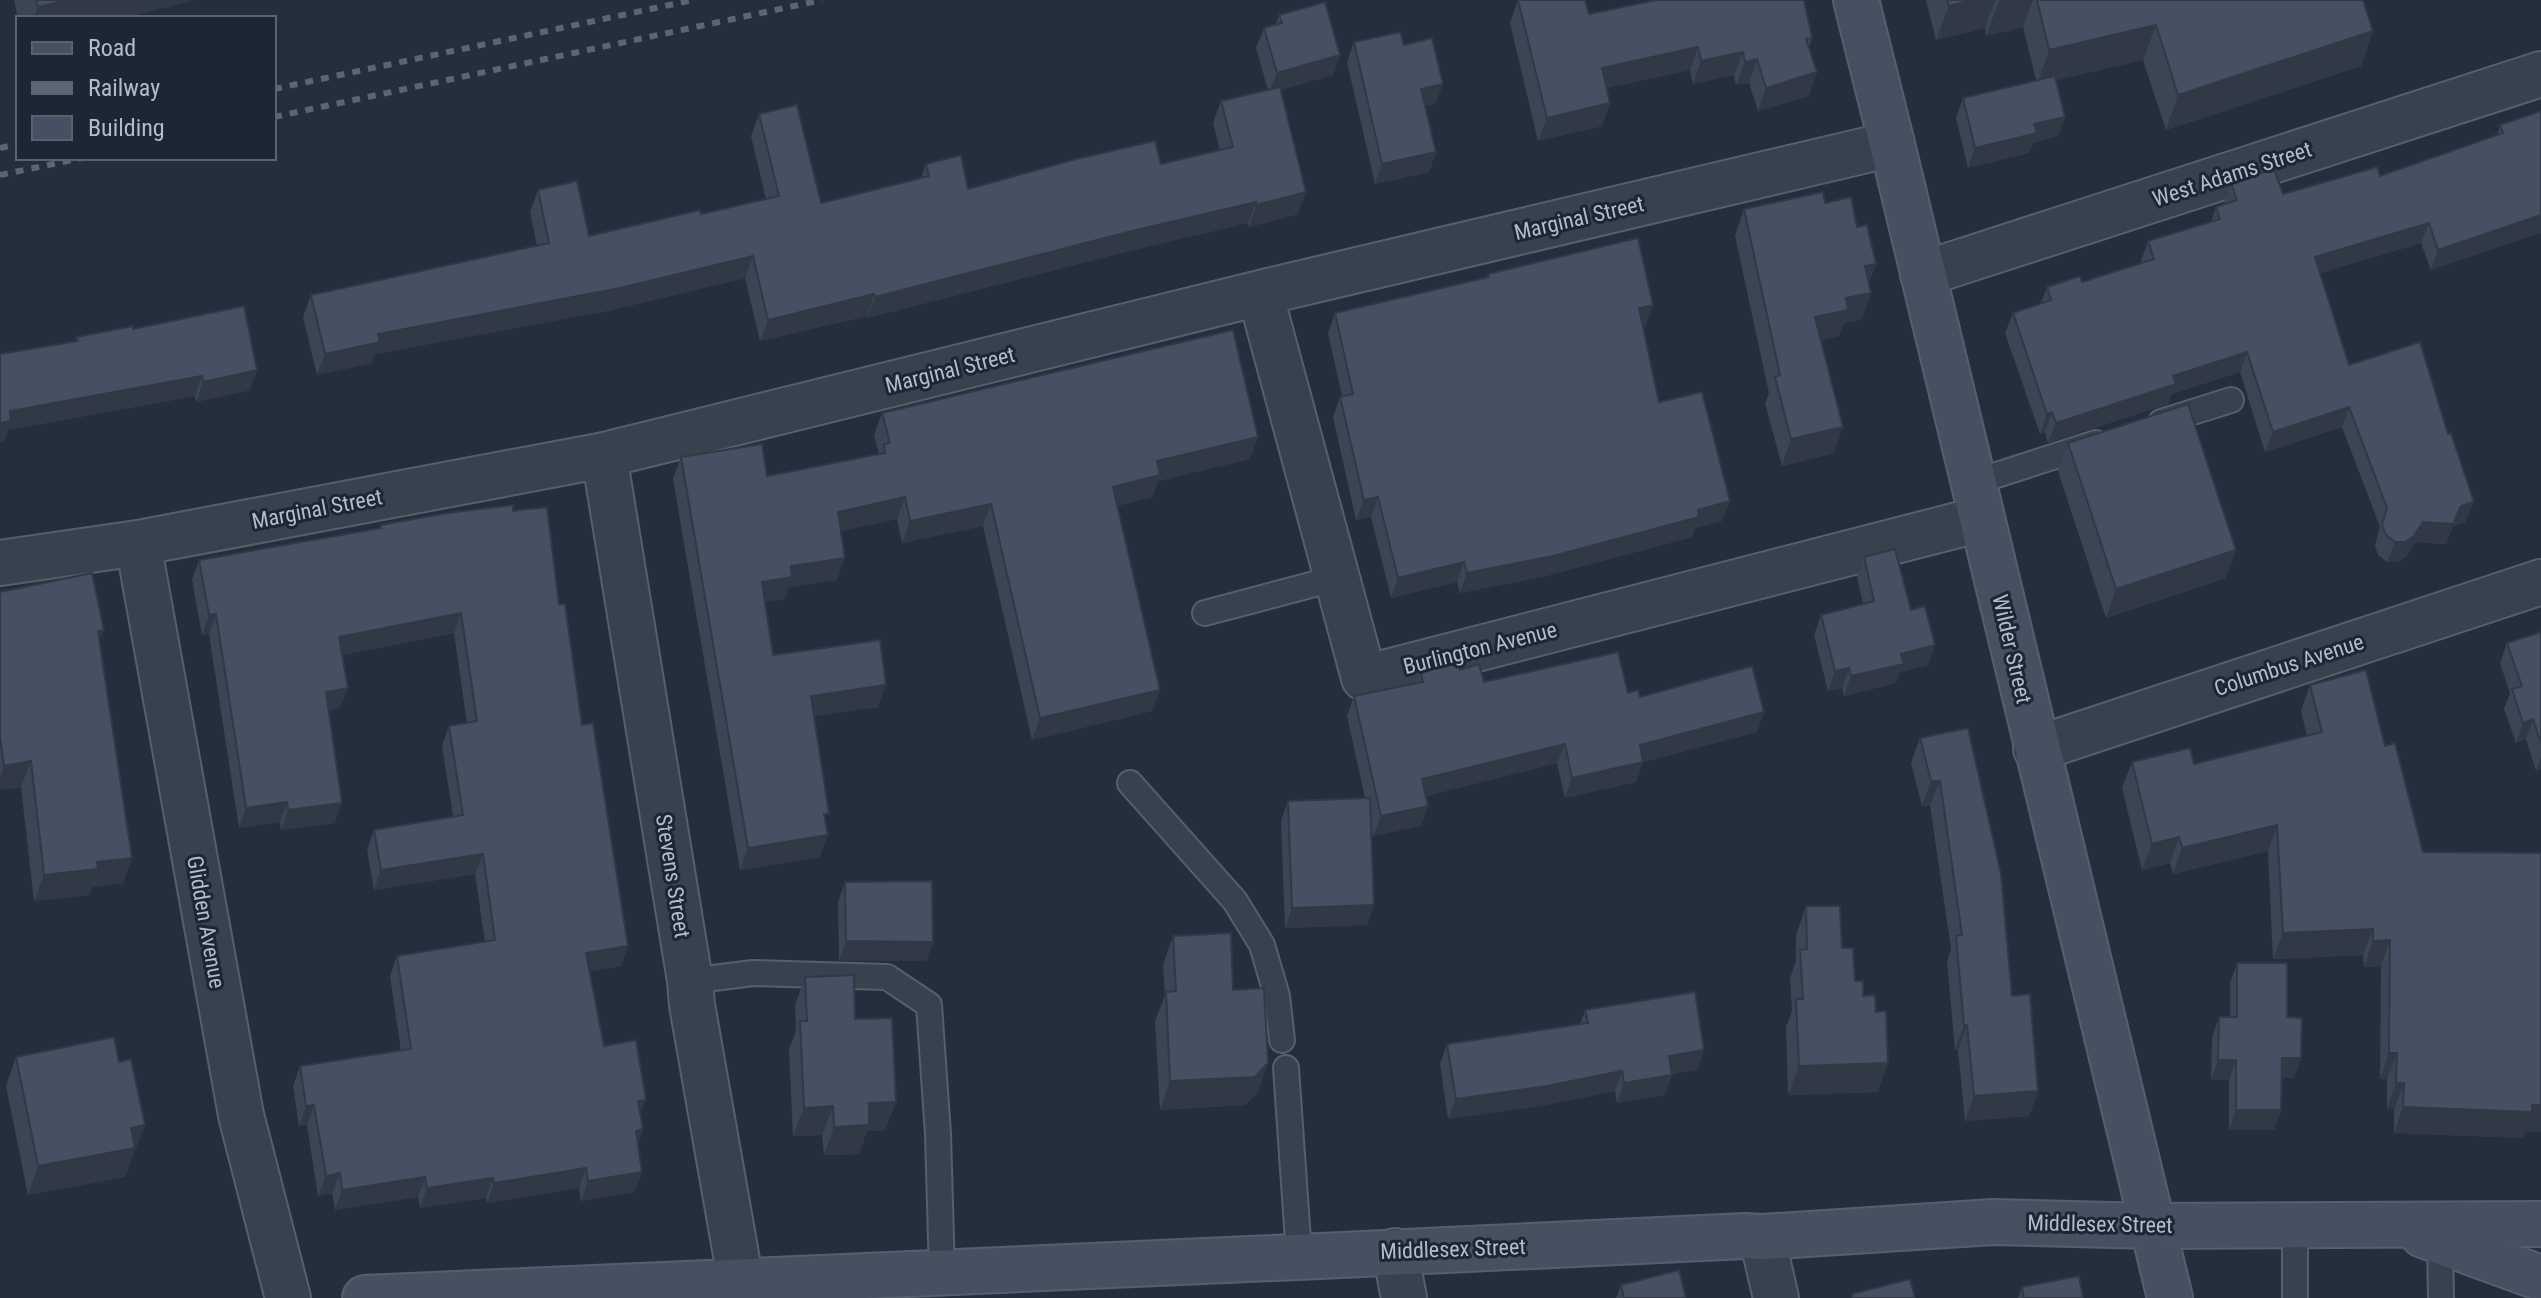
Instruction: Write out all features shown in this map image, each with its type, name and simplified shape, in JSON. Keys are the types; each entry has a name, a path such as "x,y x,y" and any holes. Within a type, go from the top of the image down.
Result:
{"main road":[{"name":"Wilder Street","path":"1856,0 2170,1298"},
{"name":"Middlesex Street","path":"365,1298 742,1290 942,1274 1299,1255 1762,1237 1993,1222 2153,1226 2541,1224"},
{"path":"2398,1226 2541,1278"}],"street":[{"name":"West Adams Street","path":"1923,274 2541,74"},
{"name":"Marginal Street","path":"0,563 138,543 604,455 1260,293 1892,144"},
{"name":"Burlington Avenue","path":"1260,293 1364,678 1977,501"},
{"name":"Stevens Street","path":"604,455 692,1005 742,1290"},
{"name":"Glidden Avenue","path":"138,543 241,1115 288,1298"},
{"name":"Columbus Avenue","path":"2036,749 2541,582"},
{"path":"1762,1237 1776,1298"},
{"path":"1395,1251 1404,1298"}],"lane":[{"path":"1977,501 2126,434 2231,400"},
{"path":"1205,613 1337,578"},
{"path":"1130,783 1235,901 1262,945 1277,996 1282,1040"},
{"path":"690,981 753,973 887,977 929,1005 938,1134 942,1274"},
{"path":"1286,1068 1299,1255"},
{"path":"2295,1225 2295,1298"},
{"path":"2440,1241 2441,1298"}],"building":[{"path":"36,0 67,0 38,7"},
{"path":"1518,0 1585,0 1589,14 1656,0 1804,0 1812,38 1806,39 1817,72 1766,88 1757,59 1745,62 1743,52 1701,61 1698,47 1602,68 1610,103 1547,118"},
{"path":"1947,0 1972,0 1949,6"},
{"path":"2037,0 2363,0 2373,31 2178,95 2156,25 2049,50"},
{"path":"1325,2 1340,55 1277,73 1264,28 1282,23 1279,15"},
{"path":"1400,32 1404,45 1432,38 1443,84 1421,89 1436,152 1382,164 1354,42"},
{"path":"2055,76 2065,117 2034,124 2037,133 1975,148 1963,98"},
{"path":"1280,87 1306,192 768,320 753,256 620,288 378,334 380,342 325,354 311,295 549,243 538,190 577,181 589,236 700,210 701,214 779,196 759,114 797,105 821,203 929,176 926,164 961,155 968,189 1155,141 1161,164 1233,147 1221,101"},
{"path":"2541,111 2541,215 2438,250 2429,223 2315,257 2349,365 2420,342 2448,434 2451,433 2474,502 2461,506 2453,524 2423,522 2413,537 2405,542 2395,542 2386,535 2382,525 2387,508 2349,407 2273,432 2247,352 2173,376 2176,384 2056,423 2052,412 2047,414 2013,313 2051,300 2047,287 2080,276 2082,282 2154,259 2148,241 2220,219 2216,207 2237,200 2231,183 2274,169 2283,194 2377,167 2380,176 2503,133 2500,125"},
{"path":"1823,192 1825,203 1851,197 1857,227 1867,225 1876,264 1865,266 1871,293 1846,298 1848,310 1815,317 1843,427 1791,439 1775,377 1780,375 1744,209"},
{"path":"1638,238 1653,305 1639,308 1659,402 1702,392 1730,501 1698,510 1699,517 1553,556 1467,573 1464,562 1398,578 1378,497 1364,500 1340,397 1353,394 1335,313"},
{"path":"244,306 257,370 203,382 202,376 10,411 11,421 0,423 0,354"},
{"path":"1233,330 1258,437 1157,461 1160,475 1113,487 1160,690 1040,718 991,504 910,521 905,497 838,512 845,558 791,566 792,577 762,582 773,655 880,640 886,685 811,696 829,814 824,814 828,835 748,848 681,457 762,444 767,476 885,453 884,444 890,443 882,413"},
{"path":"2188,404 2236,550 2116,589 2068,443"},
{"path":"513,505 513,511 547,507 559,604 565,604 582,725 593,723 628,946 586,953 604,1046 636,1040 646,1100 638,1101 643,1129 636,1131 642,1172 588,1181 586,1168 494,1183 493,1178 427,1188 425,1177 342,1190 340,1173 326,1176 314,1105 306,1106 300,1066 411,1049 397,956 495,940 483,854 381,870 374,830 463,815 449,726 477,721 461,613 339,637 348,688 326,692 342,803 288,810 287,802 246,808 216,614 209,615 199,560 381,528 381,525 447,513"},
{"path":"1895,549 1911,610 1925,606 1935,645 1901,654 1904,664 1851,676 1849,668 1835,671 1821,615 1874,601 1864,557"},
{"path":"92,573 104,630 98,631 132,858 97,862 98,869 44,875 31,761 4,766 0,737 0,592"},
{"path":"2541,632 2541,743 2533,719 2523,723 2512,689 2522,686 2507,643"},
{"path":"1618,652 1628,693 1638,690 1640,697 1752,666 1764,712 1640,745 1643,762 1572,778 1565,744 1422,779 1428,806 1381,816 1354,696 1423,682 1420,671 1458,662 1460,670 1479,664 1484,682"},
{"path":"2366,670 2385,746 2395,743 2423,852 2541,853 2541,1105 2532,1105 2532,1112 2403,1107 2404,1083 2396,1083 2397,1053 2389,1053 2390,940 2373,941 2373,929 2283,933 2277,825 2182,848 2179,837 2152,844 2132,762 2190,748 2194,764 2322,732 2310,685"},
{"path":"1968,728 2001,874 2012,996 2030,994 2038,1091 1974,1096 1956,936 1962,935 1940,781 1931,781 1920,738"},
{"path":"1370,798 1374,905 1292,908 1288,801"},
{"path":"932,881 933,942 846,941 845,882"},
{"path":"1806,906 1840,906 1842,948 1853,948 1855,981 1863,981 1863,996 1875,995 1876,1012 1886,1011 1888,1063 1799,1066 1796,999 1803,999 1800,950 1807,949"},
{"path":"1231,933 1233,990 1264,988 1268,1063 1255,1077 1170,1081 1166,992 1176,991 1173,936"},
{"path":"2237,963 2287,963 2287,1017 2302,1018 2301,1058 2282,1058 2281,1110 2236,1110 2236,1060 2218,1060 2219,1017 2237,1017"},
{"path":"854,975 855,1019 892,1018 896,1102 869,1103 869,1125 834,1127 833,1106 804,1108 800,1021 807,1021 805,977"},
{"path":"1695,992 1704,1050 1669,1056 1672,1075 1624,1083 1622,1071 1456,1099 1447,1044 1588,1023 1585,1010"},
{"path":"114,1037 119,1062 131,1059 145,1125 131,1128 135,1148 38,1166 16,1057"},
{"path":"1679,1270 1686,1298 1624,1298 1621,1285"},
{"path":"2079,1276 2083,1298 2024,1298 2022,1287"},
{"path":"1910,1279 1915,1298 1853,1298 1852,1294"}],"railway":[{"path":"276,89 693,0"},
{"path":"276,117 822,0"},
{"path":"0,148 16,144"},
{"path":"0,175 72,160"}]}
